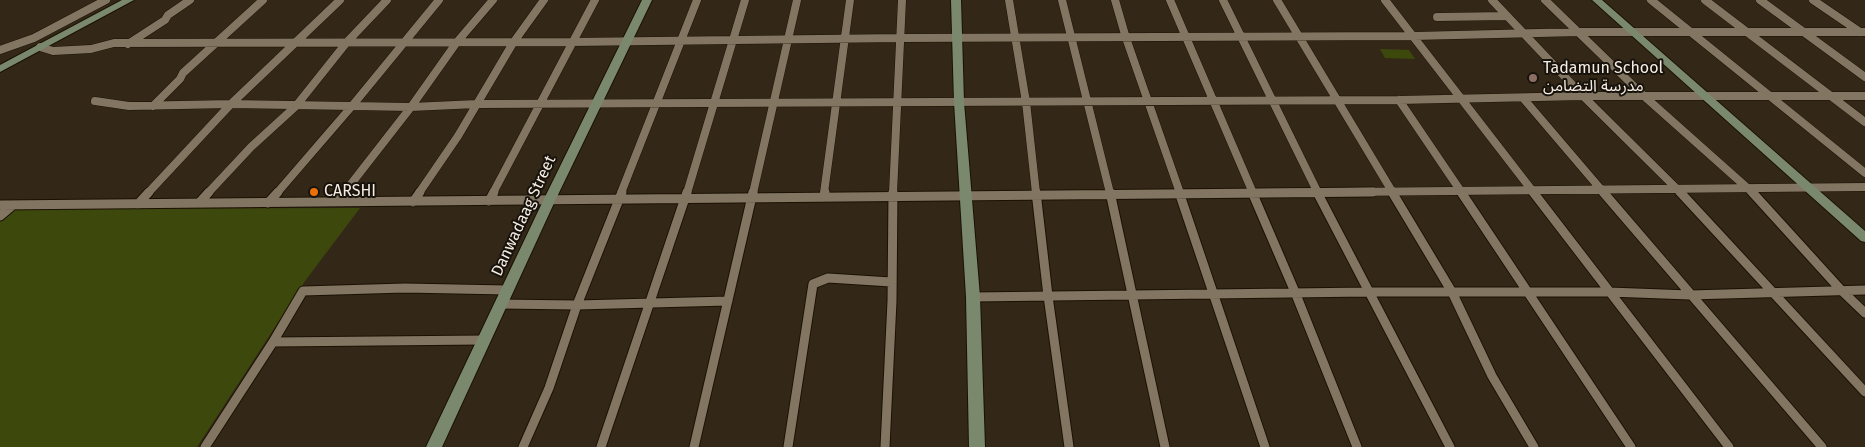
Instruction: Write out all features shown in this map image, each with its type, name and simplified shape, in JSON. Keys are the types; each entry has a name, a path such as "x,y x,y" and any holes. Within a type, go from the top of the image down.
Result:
{"street":[{"path":"0,50 34,38 106,0"},
{"path":"0,64 121,0"},
{"path":"0,69 129,0"},
{"path":"128,44 165,20 168,15 190,0"},
{"path":"153,106 180,79 182,73 264,0"},
{"path":"138,204 231,104 340,0"},
{"path":"199,203 251,147 296,106 347,42 387,0"},
{"path":"268,203 352,106 439,0"},
{"path":"337,202 411,107 457,42 492,0"},
{"path":"413,202 458,136 513,43 544,0"},
{"path":"489,201 595,0"},
{"name":"Danwadaag Street","path":"434,447 549,200 647,0"},
{"path":"522,447 548,388 577,305 697,0"},
{"path":"601,447 648,302 685,198 745,0"},
{"path":"694,447 797,0"},
{"path":"824,196 850,0"},
{"path":"885,447 892,301 896,102 902,0"},
{"path":"956,0 959,102 973,297 977,447"},
{"path":"1009,0 1026,102 1048,296 1070,447"},
{"path":"1062,0 1111,195 1164,447"},
{"path":"1115,0 1126,38 1149,101 1265,447"},
{"path":"1170,0 1215,101 1251,193 1295,292 1357,447"},
{"path":"1223,0 1318,193 1450,447"},
{"path":"1277,0 1452,292 1492,376 1534,447"},
{"path":"1385,0 1530,191 1729,447"},
{"path":"1492,0 1583,96 1678,190 1865,392"},
{"path":"1545,0 1644,96 1749,189 1842,291 1865,313"},
{"path":"1597,0 1865,238"},
{"path":"1651,0 1865,173"},
{"path":"1705,0 1865,122"},
{"path":"1760,0 1865,77"},
{"path":"1813,0 1864,33"},
{"path":"1437,17 1506,16"},
{"path":"40,47 64,51 91,50 114,43 513,43 788,41 901,38 1241,38 1689,31 1864,33"},
{"path":"95,102 129,106 231,104 411,107 477,104 1273,101 1583,96 1865,96"},
{"path":"1522,98 1822,447"},
{"path":"1399,100 1631,447"},
{"path":"0,206 824,196 894,197 1865,187"},
{"path":"0,216 12,205"},
{"path":"788,447 812,284 828,278 891,282"},
{"path":"205,447 273,342 303,291 405,288 507,290"},
{"path":"973,297 1295,292 1609,292 1690,295 1865,290"},
{"path":"500,304 577,305 648,302 728,302"},
{"path":"273,342 483,340"}],"green space":[{"path":"1380,49 1409,50 1415,59 1385,58"},
{"path":"360,208 305,281 197,447 0,447 0,209"}],"place":[{"name":"Tadamun School مدرسة التضامن","path":"1533,78"},
{"name":"CARSHI","path":"314,192"}]}
